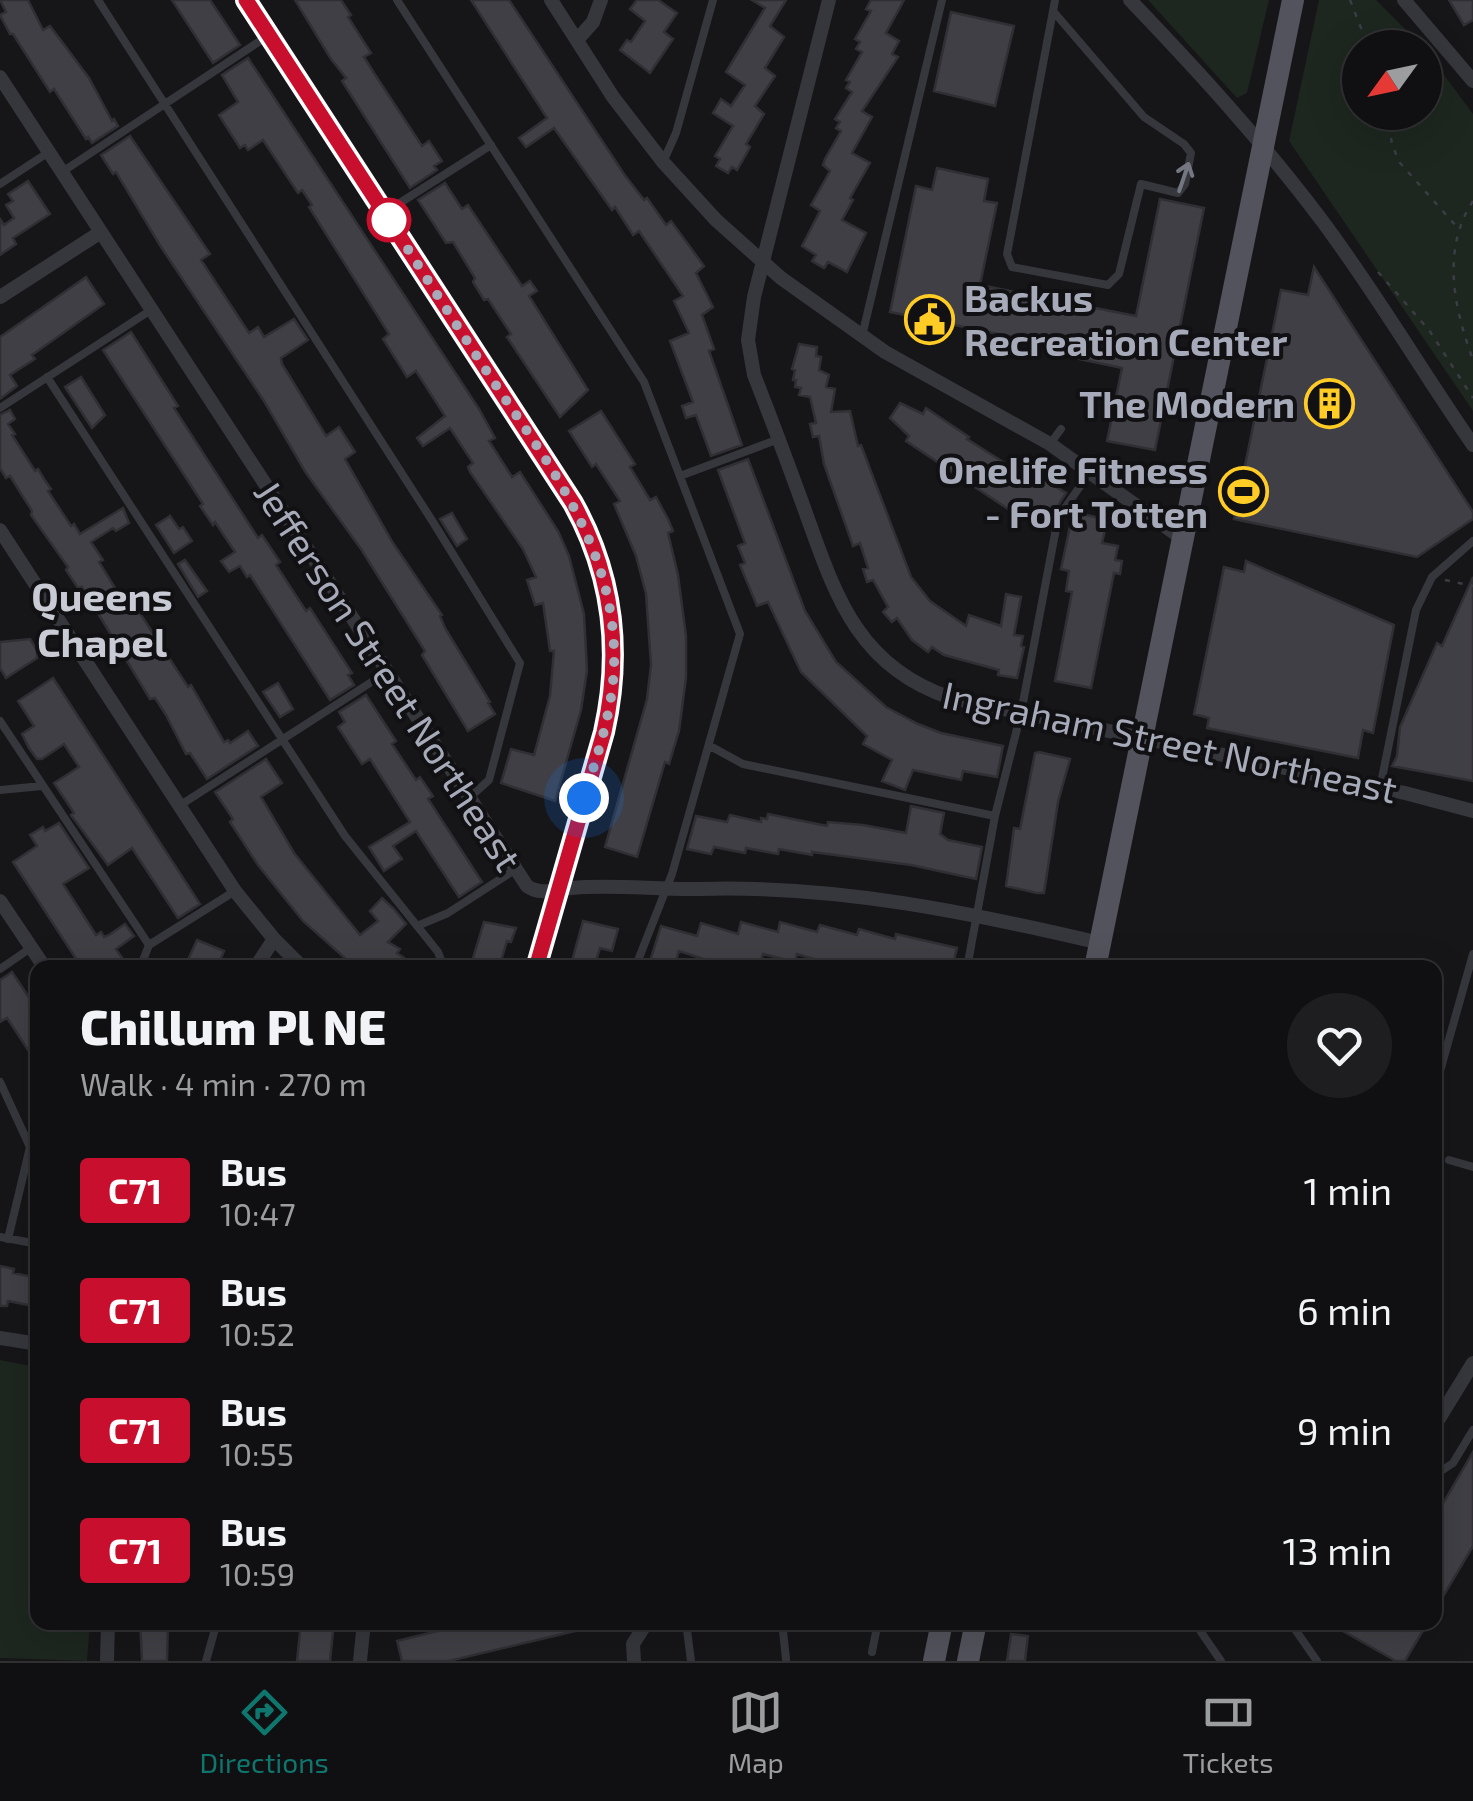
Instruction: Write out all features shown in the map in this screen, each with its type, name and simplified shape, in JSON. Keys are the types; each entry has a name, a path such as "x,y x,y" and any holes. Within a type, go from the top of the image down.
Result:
{"main road":[{"path":"1097,960 1293,0"},
{"path":"934,1661 940,1630"},
{"path":"968,1661 974,1630"}],"street":[{"path":"246,0 573,503 600,563 613,634 611,697 538,960"},
{"path":"551,0 634,126 716,220 762,262 862,337 1050,444 1183,539"},
{"path":"577,40 591,26 601,0"},
{"name":"Ingraham Street Northeast","path":"829,0 762,262 748,350 752,370 840,602 868,645 900,673 936,692 1473,811"},
{"path":"1130,0 1263,147 1362,276 1473,445"},
{"path":"1404,0 1473,80"},
{"name":"Jefferson Street Northeast","path":"0,77 532,890 804,890 899,900 1100,942"},
{"path":"0,297 100,232"},
{"path":"0,530 234,891 295,960"},
{"path":"0,901 40,960"},
{"path":"260,960 274,939"},
{"path":"0,1338 30,1343"},
{"path":"1442,1414 1472,1365"},
{"path":"107,1661 108,1630"},
{"path":"360,1661 363,1630"},
{"path":"634,1661 634,1644 642,1630"}],"lane":[{"path":"98,0 434,522 520,663 490,780 469,798"},
{"path":"396,0 644,382 740,634 672,874 638,960"},
{"path":"663,162 676,133 713,0"},
{"path":"862,337 942,0"},
{"path":"1052,10 1144,117 1191,153 1185,184 1178,193 1141,184 1118,274 1108,285 1012,268 1007,254 1052,10 1054,0"},
{"path":"62,172 269,35"},
{"path":"384,212 490,145"},
{"path":"0,184 49,152"},
{"path":"0,408 151,310"},
{"path":"47,377 345,836 441,960"},
{"path":"1050,444 1061,429"},
{"path":"680,476 779,438"},
{"path":"969,960 994,816 1021,713 1058,518 1090,472"},
{"path":"1380,788 1416,610 1432,577 1473,541"},
{"path":"180,806 387,672"},
{"path":"0,721 149,945"},
{"path":"710,746 743,764 994,816"},
{"path":"0,790 42,786"},
{"path":"418,926 448,913 516,869"},
{"path":"143,960 149,945 234,891"},
{"path":"0,968 32,947"},
{"path":"1442,1064 1473,954"},
{"path":"0,1082 30,1146 4,1238 30,1243"},
{"path":"1450,1160 1473,1167"},
{"path":"1442,1470 1453,1463 1473,1430"},
{"path":"206,1661 215,1630"},
{"path":"687,1630 691,1661"},
{"path":"783,1630 786,1659"},
{"path":"872,1652 876,1630"},
{"path":"1295,1630 1316,1661"},
{"path":"1202,1632 1220,1661"}],"path":[{"path":"1350,0 1362,30"},
{"path":"1390,130 1400,163 1458,228"},
{"path":"1473,201 1458,228 1454,288 1460,325 1473,360"},
{"path":"1380,274 1429,330 1473,398"},
{"path":"1432,577 1473,586"}],"shaded area":[{"path":"1148,0 1269,0 1247,93 1237,98"},
{"path":"1319,0 1376,0 1406,30 1342,30 1342,130 1442,130 1442,72 1473,114 1473,411 1289,141"},
{"path":"0,1360 30,1366 30,1630 89,1630 87,1661 0,1658"}],"building":[{"path":"0,0 28,0 43,30 50,26 89,78 118,126 92,143 86,139 54,89 50,92 10,34 0,15 6,12"},
{"path":"172,0 210,0 240,45 213,63"},
{"path":"295,0 341,0 371,53 364,57 374,73 422,146 429,141 442,161 434,166 437,170 410,188"},
{"path":"471,0 509,0 624,174 666,225 671,221 704,266 696,273 713,307 702,315 714,349 709,351 742,445 711,456 696,415 686,418 682,406 693,402 670,341 689,333 674,301 683,296 639,231 633,235 615,207 612,210 554,128 526,147 519,138 547,118"},
{"path":"637,0 658,0 677,13 664,32 673,39 650,73 620,50 627,40 631,42 645,21 630,9"},
{"path":"752,0 786,0 770,26 784,37 765,68 775,76 755,106 764,114 746,144 750,147 737,170 732,167 728,173 716,166 720,159 715,156 733,126 713,113 721,99 731,106 745,85 726,72 765,8"},
{"path":"871,0 904,0 886,33 899,41 892,54 898,57 862,111 872,117 852,153 870,163 842,220 866,233 847,272 828,262 824,268 812,261 816,255 802,246 820,211 811,205 830,171 823,165 841,131 836,128 840,122 835,119 852,92 846,88 850,82 846,80 862,52 856,49 860,42 855,39 871,11 866,9"},
{"path":"1449,0 1473,0 1473,20 1464,25"},
{"path":"951,12 1014,26 995,106 934,91"},
{"path":"248,58 479,409 495,438 489,441 512,477 520,472 558,531 569,556 584,614 587,671 581,710 555,801 501,783 511,749 534,755 550,696 554,651 550,651 543,603 535,605 527,580 536,577 523,549 470,472 468,467 473,463 450,428 423,446 417,438 445,416 416,371 407,377 383,339 389,334 302,190 298,193 263,140 248,150 245,145 240,148 219,115 238,102 222,75"},
{"path":"130,136 210,254 201,260 249,333 258,327 264,337 294,319 308,340 281,358 282,364 326,436 339,427 355,452 345,459 393,543 442,615 445,628 490,702 495,714 468,731 422,655 425,651 361,549 306,473 264,401 116,172 113,174 101,155"},
{"path":"937,168 988,179 984,201 997,203 980,285 1136,316 1160,199 1204,208 1155,450 1107,441 1122,368 1070,357 1072,349 890,312 916,186 932,190"},
{"path":"28,181 50,214 13,238 16,244 0,255 0,219 4,225 14,218 6,205 13,201 8,194"},
{"path":"445,183 462,209 468,205 522,286 530,281 537,291 529,296 588,390 560,417 507,337 511,334 488,299 484,300 453,242 446,243 418,200"},
{"name":"The Modern","path":"1314,267 1473,512 1473,519 1417,557 1234,519 1281,290 1308,295"},
{"path":"86,277 104,304 10,375 17,386 0,399 0,337"},
{"path":"131,332 178,406 174,408 258,538 262,535 306,611 310,608 352,673 348,675 354,685 330,700 250,575 247,577 240,566 229,572 221,561 235,552 200,506 203,504 103,350"},
{"path":"799,344 817,347 816,356 821,357 819,370 829,375 826,387 835,389 831,412 850,411 858,446 861,445 911,577 930,601 966,626 969,615 1001,626 1006,594 1021,597 1014,635 1023,636 1024,647 1017,678 998,675 999,670 944,655 932,647 928,652 912,640 897,618 892,622 883,612 888,607 873,580 867,582 863,569 868,568 860,543 853,546 824,464 819,436 813,437 810,424 816,423 810,397 799,395 801,388 795,387 792,369"},
{"path":"81,377 105,415 92,428 65,387"},
{"path":"900,403 923,414 926,408 1019,472 1040,484 1043,479 1066,493 1046,525 1015,505 1011,511 906,441 909,436 890,418"},
{"path":"10,410 15,419 8,424 15,434 12,435 80,534 123,508 129,523 91,542 103,560 99,562 118,593 130,606 134,604 188,687 191,685 224,742 230,743 248,731 258,746 207,779 190,753 186,754 155,698 150,699 82,587 78,588 66,570 68,567 31,515 10,476 6,478 0,468 0,415"},
{"path":"601,411 635,464 630,467 650,500 656,497 673,531 668,533 686,636 686,678 679,731 669,764 665,762 637,857 605,847 647,699 651,665 646,594 636,556 614,504 620,501 569,431"},
{"path":"748,459 805,611 836,662 886,707 918,724 1003,746 997,777 963,771 961,780 913,770 905,790 882,781 892,760 863,744 867,736 801,672 768,602 757,606 740,565 745,563 738,546 745,543 718,470"},
{"path":"1073,512 1100,518 1098,529 1105,530 1102,543 1118,546 1115,560 1122,561 1120,574 1114,573 1091,688 1055,681 1072,592 1066,591 1069,571 1061,569"},
{"path":"452,513 467,539 457,546 440,519"},
{"path":"170,516 192,541 174,553 156,525"},
{"path":"185,560 207,591 198,597 178,564"},
{"path":"1246,561 1394,625 1373,733 1363,730 1358,758 1207,728 1209,718 1194,714 1224,567 1244,572"},
{"path":"1473,577 1473,781 1392,766 1400,727 1437,643 1442,646"},
{"path":"30,639 37,658 6,678 0,668 0,642"},
{"path":"53,678 200,904 178,918 132,848 108,865 71,815 74,813 54,783 79,767 64,744 42,759 37,759 29,748 22,734 34,726 18,701"},
{"path":"278,683 293,709 280,717 263,692"},
{"path":"366,695 396,741 392,744 416,780 420,777 433,796 428,799 482,882 459,897 416,831 393,846 402,859 384,871 369,847 410,822 370,759 362,764 338,727 345,722 339,712"},
{"path":"1035,753 1070,759 1058,802 1044,893 1006,886 1014,828 1020,829"},
{"path":"266,759 282,783 261,797 294,853 360,935 378,921 370,911 382,898 394,909 406,924 388,942 400,949 397,953 407,960 347,960 303,921 258,865 215,792"},
{"path":"911,806 944,813 940,834 948,840 982,847 976,879 911,865 812,852 779,849 778,854 746,848 745,853 714,847 711,854 687,849 696,816 727,822 730,815 761,822 768,814 827,826 828,822 863,825 906,833"},
{"path":"59,823 89,868 63,884 96,935 101,932 104,937 125,924 134,936 116,949 124,960 77,960 13,862 37,846 30,835 43,827 45,831"},
{"path":"583,921 618,929 612,951 600,948 596,960 572,960"},
{"path":"484,922 516,928 501,960 472,960"},
{"path":"741,922 778,932 780,922 817,932 820,925 857,935 859,929 895,939 896,934 957,948 954,960 818,960 797,954 796,960 787,960 763,954 761,960 704,960 679,951 676,960 651,958 661,926 697,936 701,923 738,934"},
{"path":"197,940 224,951 220,960 188,960"},
{"path":"12,972 30,999 30,1053 7,1018 0,1022 0,980"},
{"path":"0,1266 30,1276 30,1305 8,1301 7,1306 0,1306"},
{"path":"1473,1452 1473,1546 1442,1598 1442,1505"},
{"path":"140,1630 168,1630 167,1661 142,1661"},
{"path":"300,1630 333,1630 330,1661 297,1661"},
{"path":"442,1630 580,1630 449,1661 402,1661 397,1641"},
{"path":"1341,1630 1423,1630 1405,1661 1396,1661"},
{"path":"1011,1634 1028,1636 1025,1661 1007,1661"}],"bus line":[{"name":"C71","path":"246,0 573,503 600,563 613,634 611,697 538,960"}],"place":[{"name":"Backus Recreation Center","path":"929,319"},
{"name":"The Modern","path":"1330,403"},
{"name":"Onelife Fitness - Fort Totten","path":"1243,491"}],"district":[{"name":"Queens Chapel","path":"102,618"}],"route":[{"path":"389,220 384,212 573,503 594,545 607,589 614,670 604,732 584,798"}]}
